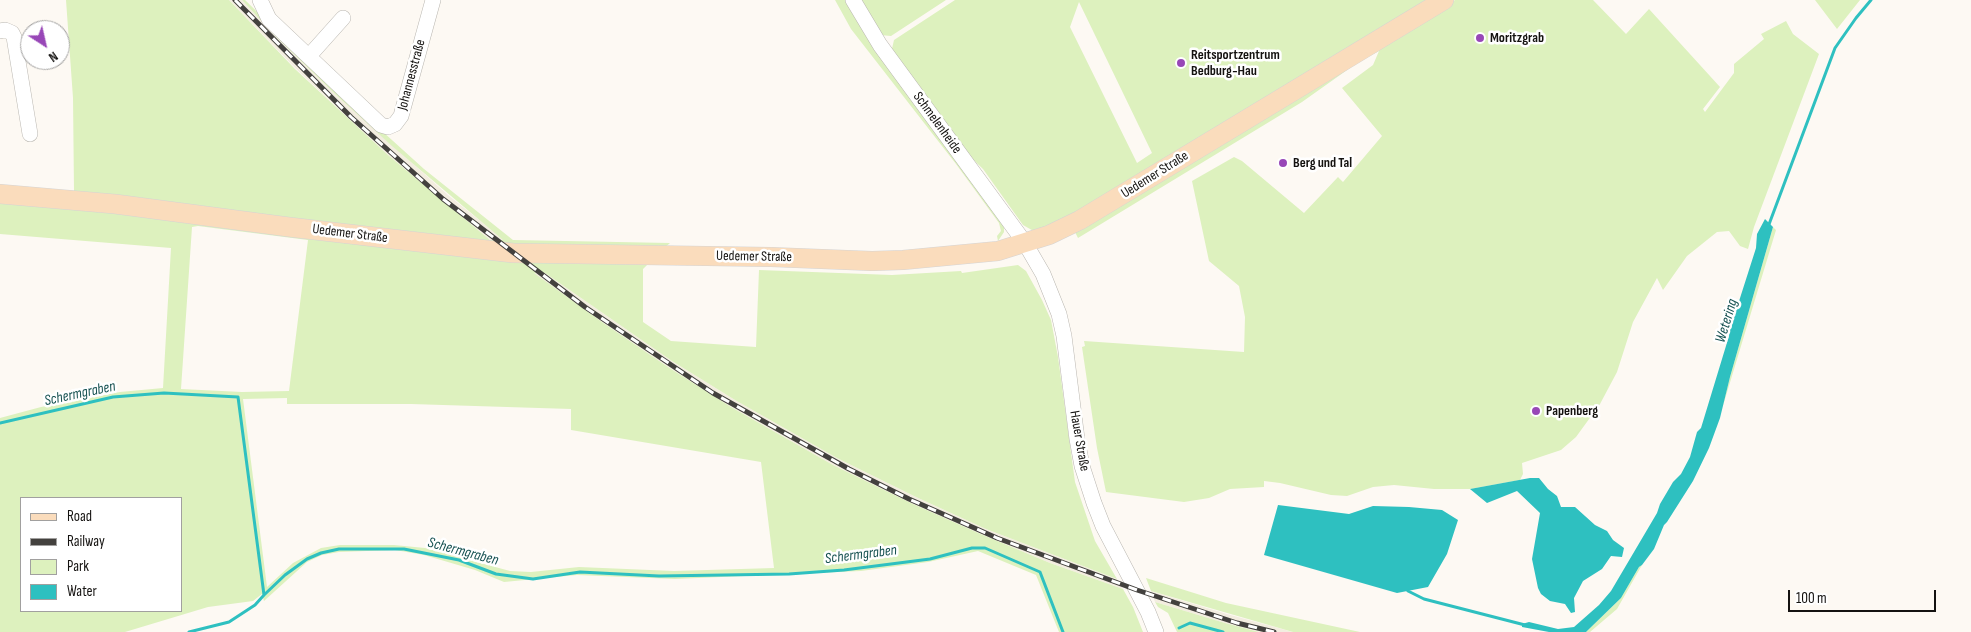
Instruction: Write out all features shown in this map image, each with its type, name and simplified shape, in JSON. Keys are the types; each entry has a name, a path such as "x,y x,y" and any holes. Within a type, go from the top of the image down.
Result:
{"main road":[{"name":"Uedemer Straße","path":"0,194 115,204 289,227 513,252 902,260 998,250 1049,235 1115,200 1444,0"}],"street":[{"name":"Johannesstraße","path":"260,0 269,19 381,125 388,127 395,124 401,116 432,0"},
{"name":"Schmelenheide","path":"853,0 880,45 1025,243"},
{"path":"309,56 343,18"},
{"path":"0,31 6,30 12,33 14,37 30,134"},
{"name":"Hauer Straße","path":"1025,243 1043,274 1059,314 1064,336 1082,466 1094,503 1103,526 1148,612 1156,632"}],"shaded area":[{"path":"229,0 242,0 276,37 336,95 448,195 504,240 490,240 388,155 295,68"},
{"path":"533,273 545,273 672,361 735,400 837,458 986,529 1117,579 1123,589 1050,563 983,535 913,504 833,465 731,407 668,367"},
{"path":"1151,591 1293,632 1259,632 1225,623 1155,602"}],"green space":[{"path":"66,0 229,0 295,69 388,155 490,240 503,240 392,146 336,95 276,37 242,0 245,0 340,93 424,169 513,240 670,243 661,251 512,248 0,185 74,191 73,98 70,20 67,20"},
{"path":"835,0 849,0 1004,226 1004,232 998,241 997,236 1001,231 999,223 956,164 851,29"},
{"path":"859,0 946,0 891,36 880,35"},
{"path":"955,0 1435,0 1070,220 1037,233 1023,225 983,169 957,144 891,53 894,40","holes":["1079,2 1152,153 1137,163 1070,27"]},
{"path":"1455,0 1593,0 1626,34 1649,9 1720,87 1703,109 1705,112 1734,73 1734,64 1764,39 1761,34 1786,21 1793,34 1819,54 1754,227 1748,249 1740,246 1729,231 1717,232 1687,256 1663,290 1657,278 1633,322 1617,372 1600,404 1576,437 1561,450 1522,463 1523,474 1520,480 1470,489 1434,489 1394,485 1373,487 1347,496 1331,495 1264,481 1264,487 1230,489 1209,498 1184,502 1106,492 1097,448 1082,347 1085,346 1084,341 1244,352 1245,317 1239,286 1209,261 1192,181 1234,157 1242,161 1304,213 1338,177 1343,182 1382,136 1342,88 1373,65 1379,51 1357,63 1302,102 1078,238 1075,232 1259,117"},
{"path":"1815,0 1860,0 1837,29"},
{"path":"0,200 653,259 643,269 643,322 671,341 756,347 759,270 892,275 961,271 962,273 1018,265 1026,271 1051,320 1058,357 1075,482 1095,541 1117,579 986,529 837,458 735,400 672,361 545,273 534,273 668,367 731,407 833,465 913,504 983,535 1050,563 1123,589 1143,632 1059,632 1036,575 978,551 928,562 861,571 675,579 577,575 504,582 475,570 424,555 395,550 339,552 322,555 307,562 264,601 262,594 253,601 208,607 125,632 0,632 0,418 41,407 120,392 163,388 171,248 0,234","holes":["198,226 308,240 289,391 242,392 181,389 192,227","287,398 287,404 411,404 571,409 571,430 761,462 774,568 674,571 579,567 531,572 510,571 425,548 394,545 340,545 321,548 293,563 267,587 243,399"]},
{"path":"1773,227 1776,230 1722,409 1730,377"},
{"path":"1642,565 1617,609 1590,632 1586,632 1621,598"},
{"path":"1146,578 1226,603 1360,632 1293,632 1151,591"},
{"path":"1155,602 1259,632 1177,632 1168,613 1158,607"}],"water":[{"path":"1765,219 1773,227 1720,418 1709,448 1693,481 1664,525 1654,549 1639,567 1621,598 1586,632 1549,632 1522,627 1522,624 1529,622 1558,629 1574,627 1599,605 1611,591 1673,482 1681,474 1690,457 1697,432 1701,428 1729,336 1730,323 1733,320 1756,248 1757,234"},
{"path":"1539,478 1557,496 1561,507 1575,507 1595,525 1607,531 1613,540 1624,548 1622,557 1611,556 1602,569 1583,581 1574,598 1575,612 1571,613 1565,604 1550,601 1541,594 1538,588 1532,559 1540,513 1517,491 1487,503 1470,489"},
{"path":"1278,505 1349,514 1373,506 1409,507 1442,510 1458,520 1447,554 1428,587 1397,593 1264,555"}],"waterway":[{"name":"Wetering","path":"1768,227 1835,48 1871,0"},
{"name":"Schermgraben","path":"0,423 113,397 164,393 238,397 264,595 285,575 307,559 321,553 339,549 404,549 459,560 496,574 533,579 580,572 659,576 789,574 844,570 930,559 972,548 985,548 1040,572 1063,632"},
{"path":"1408,591 1424,599 1525,625"},
{"path":"189,632 229,622 255,605 264,595"},
{"name":"Schermgraben","path":"1179,628 1190,623 1223,632"}],"railway":[{"path":"235,0 351,117 443,199 585,307 713,393 849,469 909,499 997,538 1137,590 1237,623 1274,632"}],"place":[{"name":"Moritzgrab","path":"1480,38"},
{"name":"Reitsportzentrum Bedburg-Hau","path":"1181,63"},
{"name":"Berg und Tal","path":"1283,163"},
{"name":"Papenberg","path":"1536,411"}]}
